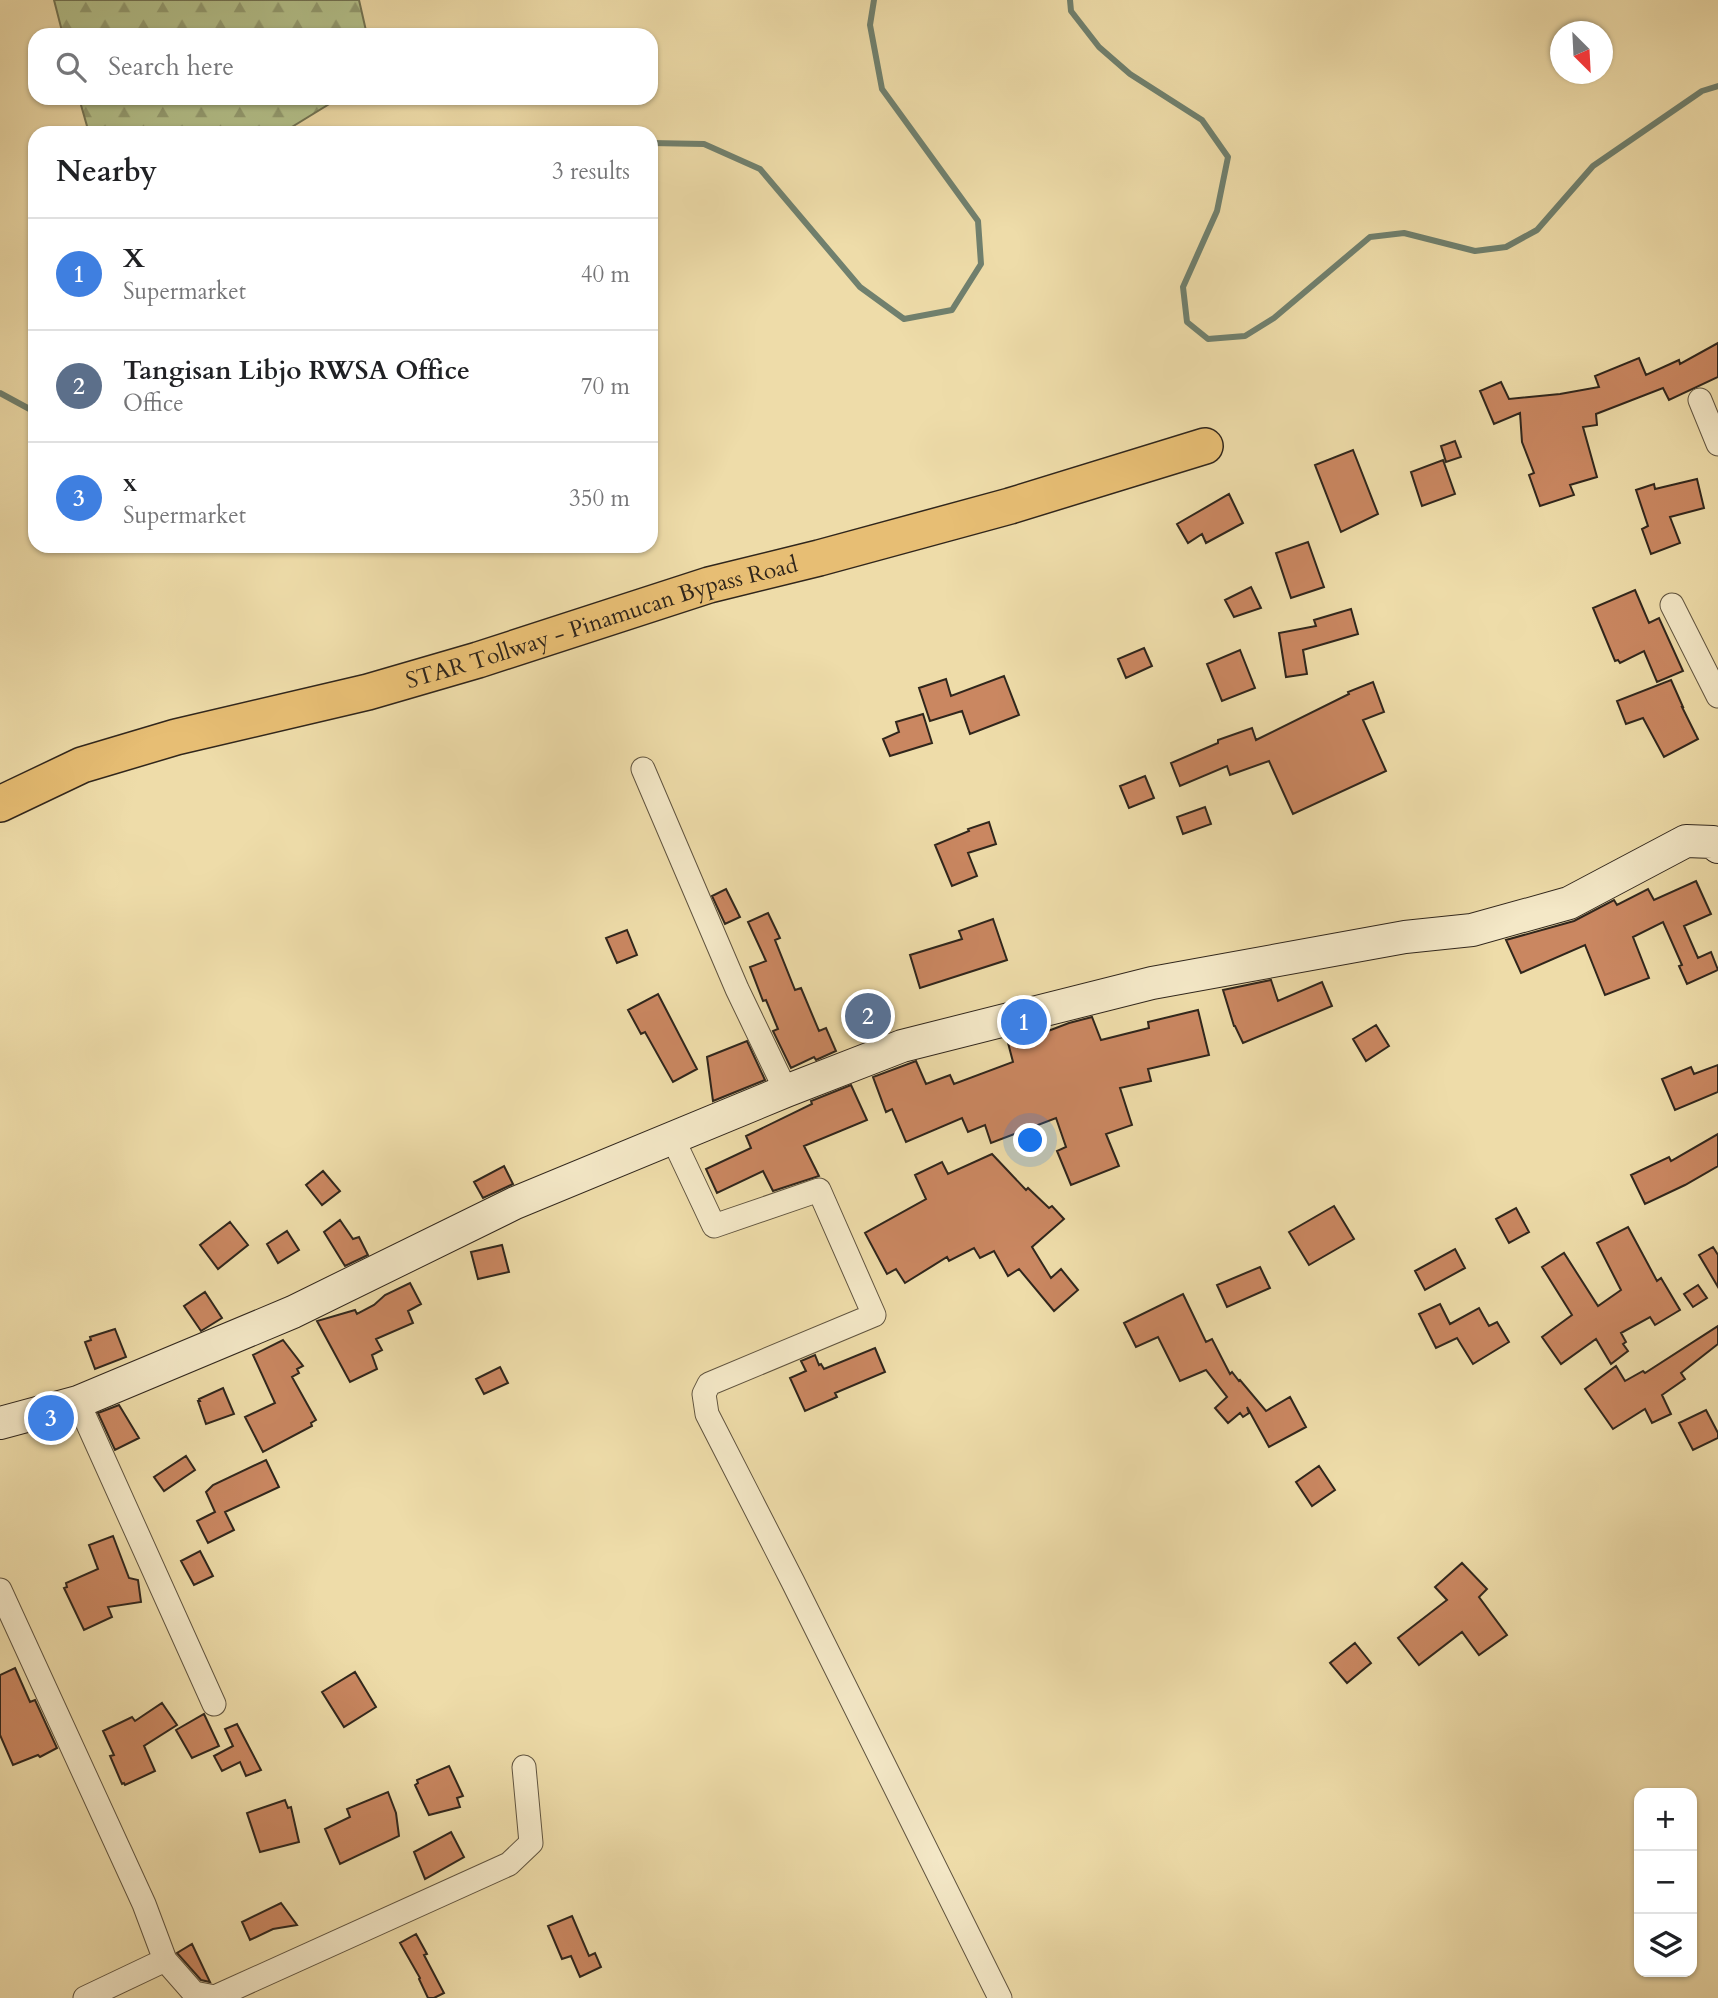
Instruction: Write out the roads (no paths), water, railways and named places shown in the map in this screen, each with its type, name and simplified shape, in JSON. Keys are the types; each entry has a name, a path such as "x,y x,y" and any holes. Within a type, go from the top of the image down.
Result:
{"main road":[{"name":"STAR Tollway - Pinamucan Bypass Road","path":"0,804 82,765 176,737 368,692 478,660 709,585 1010,506 1205,446"}],"street":[{"path":"1700,400 1718,444"},
{"path":"1672,605 1718,696"},
{"path":"643,769 737,989 786,1091"},
{"path":"0,1423 78,1402 293,1312 515,1203 902,1046 1152,983 1405,937 1472,930 1569,903 1686,841 1713,842 1718,847"},
{"path":"673,1139 714,1226 819,1190 874,1315 709,1384 704,1394 707,1414 1000,1998"},
{"path":"78,1402 214,1704"},
{"path":"0,1590 144,1904 165,1960 194,1993 215,1997 509,1864 531,1843 524,1768"},
{"path":"85,1998 165,1960"}],"waterway":[{"path":"658,143 704,144 760,169 860,287 904,319 952,310 981,264 978,221 882,89 870,25 874,0"},
{"path":"1070,0 1071,11 1099,47 1130,74 1202,120 1228,157 1217,211 1183,287 1187,322 1208,339 1245,336 1274,318 1370,237 1404,233 1475,251 1506,247 1537,230 1593,166 1702,91 1718,86"},
{"path":"0,393 28,408"}],"place":[{"name":"Tangisan Libjo RWSA Office","path":"868,1016"},
{"name":"X","path":"1024,1022"},
{"name":"x","path":"51,1418"}]}
